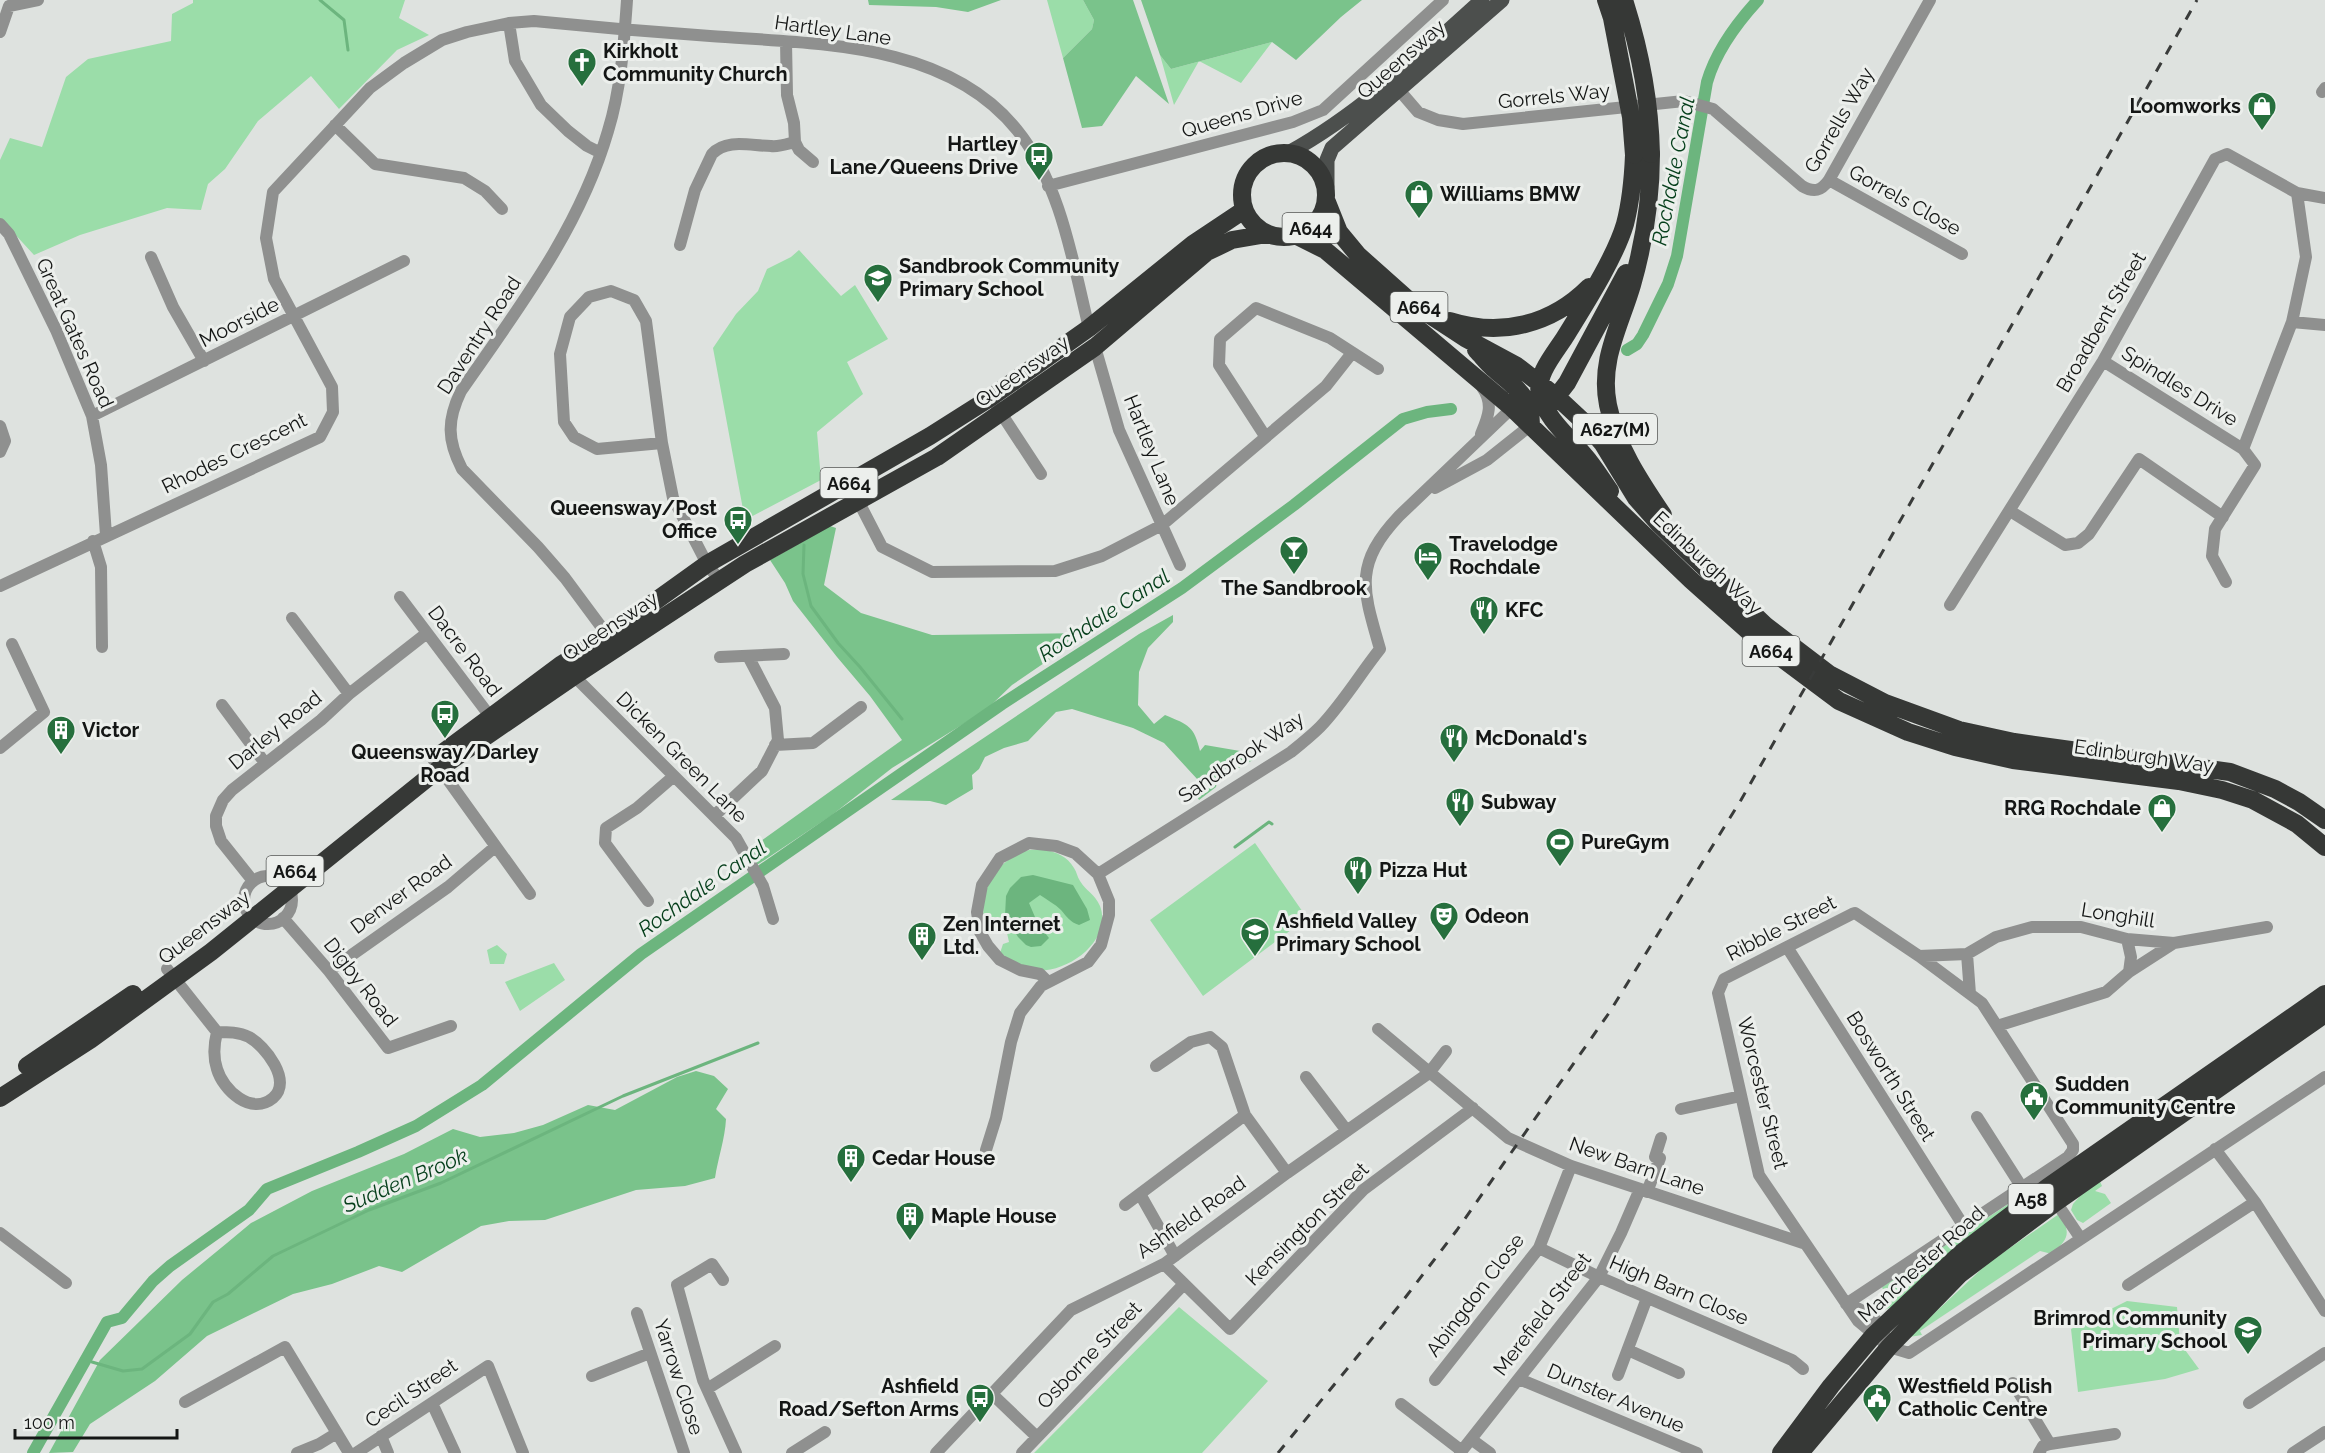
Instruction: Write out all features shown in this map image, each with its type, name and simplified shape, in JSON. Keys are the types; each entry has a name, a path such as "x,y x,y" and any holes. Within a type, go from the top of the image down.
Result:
{"highway":[{"name":"A627(M)","path":"1606,0 1612,18 1631,117 1651,186 1632,284 1608,350 1605,368 1607,404 1621,444 1636,473 1693,558"},
{"name":"A627(M)","path":"1540,382 1599,278 1624,226 1651,124 1642,71 1624,0"},
{"name":"A644","path":"1244,210 1255,226 1268,234 1282,238 1297,236 1314,226 1323,214 1327,195 1316,166 1304,157 1290,152"},
{"path":"1244,210 1241,195 1244,181 1251,168 1263,158 1276,153 1290,152"},
{"name":"Edinburgh Way","path":"1327,195 1339,232 1358,255 1413,304 1540,382 1552,403 1586,424 1603,444 1636,498 1659,524 1766,626 1829,674 1885,703 1959,730 2014,742 2230,772 2270,787 2322,819"},
{"name":"Queensway","path":"2,1089 84,1028 171,974 250,915 437,763 568,670 612,642 937,457 995,405 1193,244 1244,210"},
{"name":"Queensway","path":"612,642 706,564 930,436 995,405 1095,347 1207,252 1232,240 1268,234"},
{"name":"Edinburgh Way","path":"1297,236 1325,250 1476,377 1518,402 1531,425 1691,580 1764,645 1839,700 1908,732 1955,747 2013,760 2179,781 2222,790 2253,800 2297,824 2325,847"},
{"name":"A627(M)","path":"1552,403 1567,383 1640,244"},
{"name":"A627(M)","path":"1413,304 1449,321 1466,326 1497,329 1525,325 1562,310 1599,278"},
{"name":"A664","path":"1465,338 1492,368 1519,389 1518,402"},
{"path":"1518,402 1540,382"},
{"path":"1531,425 1552,403 1562,431 1589,460 1634,525"},
{"name":"Manchester Road","path":"1781,1453 1824,1394 1877,1332 1960,1254 2007,1217 2197,1081 2325,994"},
{"name":"Manchester Road","path":"1800,1453 1889,1347 1960,1274 2056,1202 2321,1019"}],"main road":[{"name":"Queensway","path":"1327,195 1328,160 1332,148 1482,0"},
{"name":"Queensway","path":"1290,152 1325,133 1396,86 1502,0"}],"street":[{"path":"0,32 4,4 38,0"},
{"name":"Daventry Road","path":"612,642 565,578 462,469 455,456 450,434 452,414 461,391 556,252 577,212 609,129 625,30 627,0"},
{"name":"Queens Drive","path":"1048,186 1293,122 1323,110 1443,0"},
{"name":"Gorrells Way","path":"1730,124 1808,189 1819,190 1829,180 1930,0"},
{"name":"Rhodes Crescent","path":"0,586 320,437 333,412 332,387 274,279 266,238 273,192 370,88 404,63 442,40 509,23 534,21 625,30"},
{"path":"509,23 515,61 541,105 568,131 587,146 601,153"},
{"name":"Hartley Lane","path":"625,30 786,42 879,53 917,64 956,80 980,94 1017,129 1038,162 1063,221 1089,328"},
{"path":"786,42 787,95 794,123 795,142 799,150 813,162"},
{"name":"Gorrels Way","path":"1396,86 1418,112 1438,120 1463,124 1495,123 1684,101 1713,109 1730,124"},
{"path":"335,125 375,164 464,178 485,191 502,209"},
{"path":"680,245 695,190 716,150 730,144 774,147 795,142"},
{"name":"Broadbent Street","path":"1950,605 2103,361 2215,159 2227,154 2296,193 2325,198"},
{"name":"Gorrels Close","path":"1829,180 1962,254"},
{"name":"Spindles Drive","path":"2103,361 2242,449 2292,322 2306,257 2296,193"},
{"name":"Great Gates Road","path":"0,224 9,234 56,330 92,416 101,465 106,535"},
{"path":"151,257 173,307 204,361"},
{"name":"Moorside","path":"92,416 404,261"},
{"path":"662,444 597,449 574,436 564,422 560,354 570,317 589,297 611,291 634,300 646,321 662,444 673,498 706,564 720,581"},
{"path":"1265,436 1219,365 1220,339 1256,308 1330,338 1378,369"},
{"path":"2292,322 2325,325"},
{"name":"Hartley Lane","path":"1095,347 1119,430 1180,565"},
{"path":"849,483 882,547 932,572 1055,571 1102,556 1162,525 1326,386 1352,353"},
{"name":"Sandbrook Way","path":"1476,377 1487,394 1490,406 1478,441"},
{"name":"Sandbrook Way","path":"1098,874 1291,752 1319,728 1340,704 1380,649 1367,604 1365,584 1367,564 1374,548 1385,531 1518,402"},
{"path":"995,405 1041,474"},
{"path":"1424,494 1487,460 1531,425"},
{"path":"0,426 5,441 0,452"},
{"path":"2226,582 2212,556 2215,529 2255,465 2242,449"},
{"path":"2010,511 2065,545 2078,543 2090,534 2139,459 2223,517"},
{"path":"93,541 101,567 102,647"},
{"name":"Dacre Road","path":"400,597 495,722"},
{"path":"292,618 349,694"},
{"name":"Darley Road","path":"253,881 221,841 216,826 216,816 223,800 265,763 321,720 349,694 427,633"},
{"path":"0,748 44,712 12,644"},
{"path":"720,657 784,654"},
{"path":"714,816 762,771 778,740 775,708 748,656"},
{"name":"Dicken Green Lane","path":"568,670 736,838 763,886 773,920"},
{"path":"222,705 265,763"},
{"path":"775,746 813,743 861,707"},
{"path":"437,763 530,894"},
{"path":"648,900 605,843 606,828 637,808 674,776"},
{"path":"986,1150 996,1118 1011,1042 1020,1013 1041,986 1088,962 1101,945 1109,915 1109,901 1098,874 1075,853 1056,846 1029,843 1000,858 982,885 977,912 980,932 1000,960 1020,970 1040,974 1048,982"},
{"name":"Denver Road","path":"329,971 448,887 495,847"},
{"path":"273,876 286,885 292,901 291,907 283,918 270,924 263,924 250,915 243,898 245,891 253,881 273,876"},
{"name":"Ribble Street","path":"1724,979 1855,913 1919,956"},
{"name":"Digby Road","path":"283,918 329,971 387,1048 451,1026"},
{"name":"Longhill","path":"1967,954 1996,937 2032,927 2081,927 2127,939 2174,943 2267,927"},
{"path":"2127,939 2131,957 2129,972"},
{"path":"1997,1026 2106,992 2129,972 2174,943"},
{"name":"Bosworth Street","path":"1787,947 1963,1225"},
{"path":"1919,956 1967,954 1970,994"},
{"path":"1846,1304 2068,1156 2073,1150 2073,1144 1982,1003 1919,956"},
{"path":"171,974 217,1032 216,1068 227,1087 233,1094 246,1101 264,1103 271,1100 280,1086 276,1069 267,1052 247,1036 231,1032 217,1032"},
{"name":"Worcester Street","path":"1724,979 1718,993 1759,1175 1803,1243"},
{"name":"New Barn Lane","path":"1378,1029 1509,1138 1571,1166 1803,1243"},
{"path":"1156,1066 1191,1042 1210,1036 1222,1047 1245,1115 1287,1173"},
{"name":"Ashfield Road","path":"936,1453 1071,1310 1169,1260 1429,1073 1446,1051"},
{"path":"1306,1077 1347,1131"},
{"name":"Manchester Road","path":"1889,1347 1909,1353 2325,1077"},
{"path":"1681,1109 1741,1096"},
{"name":"Kensington Street","path":"1184,1284 1230,1329 1363,1190 1473,1108"},
{"path":"1125,1206 1245,1115"},
{"path":"1977,1117 2021,1186"},
{"name":"Merefield Street","path":"1461,1452 1599,1276 1660,1158 1655,1157 1661,1138"},
{"path":"2215,1149 2255,1202 2322,1307"},
{"name":"Abingdon Close","path":"1435,1380 1539,1248 1571,1166"},
{"path":"1140,1194 1169,1260 1184,1284"},
{"path":"2056,1202 2081,1239"},
{"path":"2128,1285 2255,1202"},
{"path":"0,1233 66,1284"},
{"path":"1803,1243 1858,1321 1877,1332 1889,1347"},
{"name":"High Barn Close","path":"1539,1248 1647,1298 1792,1360 1803,1369"},
{"path":"723,1280 712,1264 677,1285 707,1389 736,1453"},
{"name":"Osborne Street","path":"1022,1453 1184,1284"},
{"path":"1618,1375 1647,1298"},
{"name":"Yarrow Close","path":"637,1313 684,1453"},
{"path":"707,1389 775,1346"},
{"path":"185,1402 285,1347 349,1453"},
{"path":"1628,1350 1679,1372"},
{"path":"592,1376 650,1353"},
{"path":"2249,1403 2325,1353"},
{"name":"Cecil Street","path":"356,1453 488,1366 523,1453"},
{"name":"Dunster Avenue","path":"1519,1378 1697,1453"},
{"path":"2013,1383 2049,1444"},
{"path":"992,1394 1037,1437"},
{"path":"432,1403 455,1453"},
{"path":"1401,1404 1461,1452"},
{"path":"792,1453 825,1432"},
{"path":"2293,1453 2325,1432"},
{"path":"297,1453 337,1433"},
{"path":"2039,1453 2043,1446 2049,1444 2115,1434"},
{"path":"381,1436 388,1453"},
{"path":"1471,1439 1490,1453"}],"shaded area":[{"path":"193,0 405,0 399,18 429,35 397,50 339,109 311,76 258,121 225,169 208,184 201,210 167,208 80,235 34,255 0,218 0,160 10,138 42,147 66,77 88,59 171,41 172,14 193,3"},
{"path":"868,0 1001,0 968,12 936,7 869,5"},
{"path":"1047,0 1083,0 1094,20 1092,29 1063,58"},
{"path":"1083,0 1133,0 1169,104 1136,76 1102,126 1082,128 1063,58 1092,29 1094,20"},
{"path":"1141,0 1362,0 1296,60 1272,42 1171,69 1160,55"},
{"path":"1272,42 1241,83 1200,61"},
{"path":"1160,55 1171,69 1199,62 1174,105"},
{"path":"799,250 841,296 855,285 888,339 847,362 863,394 817,432 821,480 745,520 713,348 736,314 758,291 767,269 791,257"},
{"path":"830,526 836,528 824,585 861,613 932,635 1088,633 1012,685 986,710 892,768 832,815 757,865 751,848 902,740 870,696 793,601 785,583 770,560"},
{"path":"1173,615 1173,622 1148,648 1139,672 1138,705 1154,724 1165,715 1185,724 1193,731 1200,751 1205,745 1246,752 1258,757 1239,768 1233,765 1219,772 1216,787 1199,800 1193,788 1198,780 1164,743 1133,728 1072,709 1056,712 1028,741 1004,748 985,757 979,769 972,775 973,789 946,805 930,801 891,800 1139,634"},
{"path":"1255,843 1307,918 1203,996 1150,920"},
{"path":"1044,849 1061,856 1071,864 1082,884 1098,902 1102,919 1100,931 1084,953 1059,967 1033,970 1020,966 1000,953 1003,944 1009,942 1007,933 998,926 993,932 984,930 984,897 988,881 1007,861 1025,851"},
{"path":"1033,875 1073,885 1087,909 1090,920 1076,924 1040,895 1029,903 1038,924 1049,938 1041,946 1026,945 1005,916 1006,896 1010,888 1021,877"},
{"path":"497,945 507,954 504,964 490,964 487,950"},
{"path":"554,963 565,980 520,1011 505,982"},
{"path":"696,1071 714,1076 728,1089 716,1109 726,1119 715,1178 685,1186 636,1190 545,1220 509,1221 481,1226 402,1272 379,1266 332,1284 293,1294 207,1336 155,1381 90,1424 73,1452 49,1453 100,1360 182,1280 251,1223 312,1191 404,1154 453,1129 480,1137 514,1133 543,1125 588,1105 615,1110 677,1077"},
{"path":"2099,1179 2102,1186 2095,1191 2105,1194 2111,1203 2083,1223 2077,1220 2071,1210 2073,1204"},
{"path":"2016,1199 2017,1202 1892,1307 1878,1312 1875,1310 1886,1297 1882,1287"},
{"path":"2059,1214 2067,1231 2065,1240 2052,1254 2040,1251 1920,1331 1922,1335 1909,1337 1988,1263"},
{"path":"2127,1301 2177,1307 2180,1343 2199,1369 2165,1379 2078,1392 2071,1329"},
{"path":"1179,1307 1268,1381 1202,1453 1034,1453"}],"waterway":[{"path":"320,0 344,20 348,50"},
{"name":"Rochdale Canal","path":"1627,350 1637,344 1643,335 1668,284 1677,256 1707,82 1711,71 1728,38 1758,0"},
{"name":"Rochdale Canal","path":"33,1453 107,1322 122,1318 153,1281 170,1266 249,1210 267,1189 416,1126 482,1085 641,954 1002,704 1182,588 1294,505 1403,419 1427,412 1451,409"},
{"path":"804,545 803,574 811,606 838,643 902,719"},
{"name":"Sudden Brook","path":"1235,847 1269,822 1272,824"},
{"name":"Sudden Brook","path":"92,1362 123,1371 142,1369 190,1334 213,1302 228,1294 273,1256 369,1210 441,1183 623,1096 758,1043"}],"railway":[{"path":"1278,1453 1398,1307 1457,1230 1609,1013 1741,800 2197,0"}],"place":[{"name":"Kirkholt Community Church","path":"582,88"},
{"name":"Loomworks","path":"2262,132"},
{"name":"Hartley Lane/Queens Drive","path":"1039,182"},
{"name":"Williams BMW","path":"1419,220"},
{"name":"Sandbrook Community Primary School","path":"878,304"},
{"name":"Queensway/Post Office","path":"738,546"},
{"name":"The Sandbrook","path":"1294,576"},
{"name":"Travelodge Rochdale","path":"1428,582"},
{"name":"KFC","path":"1484,636"},
{"name":"Queensway/Darley Road","path":"445,740"},
{"name":"Victor","path":"61,756"},
{"name":"McDonald's","path":"1454,764"},
{"name":"Subway","path":"1460,828"},
{"name":"RRG Rochdale","path":"2162,834"},
{"name":"PureGym","path":"1560,868"},
{"name":"Pizza Hut","path":"1358,896"},
{"name":"Odeon","path":"1444,942"},
{"name":"Ashfield Valley Primary School","path":"1255,958"},
{"name":"Zen Internet Ltd.","path":"922,962"},
{"name":"Sudden Community Centre","path":"2034,1122"},
{"name":"Cedar House","path":"851,1184"},
{"name":"Maple House","path":"910,1242"},
{"name":"Brimrod Community Primary School","path":"2248,1356"},
{"name":"Ashfield Road/Sefton Arms","path":"980,1424"},
{"name":"Westfield Polish Catholic Centre","path":"1877,1424"}]}
